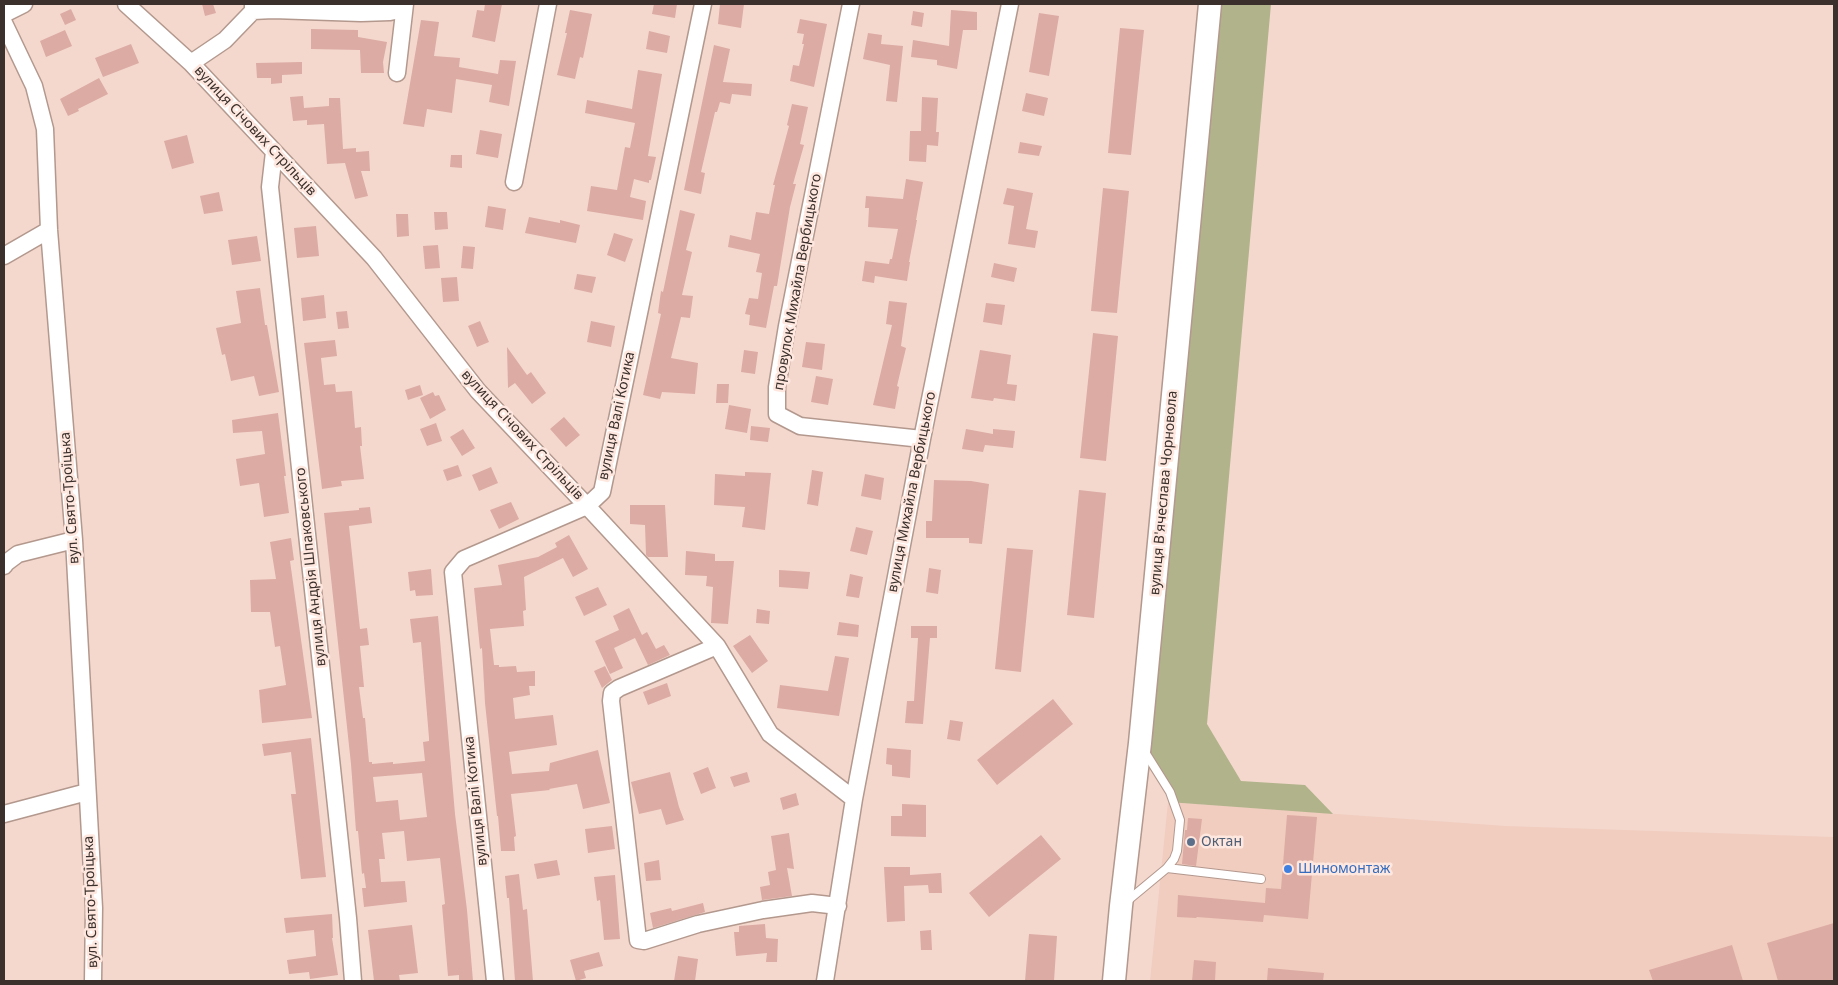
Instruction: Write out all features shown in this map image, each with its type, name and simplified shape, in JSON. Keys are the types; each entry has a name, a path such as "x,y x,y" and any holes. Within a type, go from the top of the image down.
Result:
{"street":[{"path":"4,14 24,4"},
{"name":"вулиця Січових Стрільців","path":"126,4 191,63 374,258 478,391 588,506 717,646 770,734 854,799"},
{"path":"514,182 548,4"},
{"name":"вулиця Валі Котика","path":"495,981 452,572 464,559 588,506 602,492 703,4"},
{"name":"провулок Михайла Вербицького","path":"851,4 787,326 777,386 777,414 800,426 922,439"},
{"name":"вулиця Михайла Вербицького","path":"826,981 854,799 922,439 1010,4"},
{"name":"вулиця В'ячеслава Чорновола","path":"1114,981 1140,743 1210,4"},
{"path":"191,63 225,40 253,8 361,13 390,12 404,6 397,73"},
{"name":"вул. Свято-Троїцька","path":"4,24 34,86 45,129 49,230 74,540 94,908 94,981"},
{"name":"вулиця Андрія Шпаковського","path":"274,152 270,188 347,908 353,981"},
{"path":"4,256 49,230"},
{"path":"4,566 18,554 74,540"},
{"path":"717,646 619,688 612,693 611,701 638,940 644,941 698,924 763,910 812,903 838,906"},
{"path":"4,814 88,792"}],"lane":[{"path":"1121,906 1167,868 1177,851 1180,820 1170,792 1140,743"},
{"path":"1167,868 1261,879"}],"shaded area":[{"path":"1168,802 1506,826 1834,837 1834,981 1150,981"}],"green space":[{"path":"1210,4 1271,4 1207,724 1241,781 1305,785 1333,814 1168,802 1172,799 1140,743"}],"building":[{"path":"202,4 213,4 216,13 205,16"},
{"path":"485,4 502,4 495,42 472,37 477,10 484,11"},
{"path":"654,4 677,4 675,18 652,14"},
{"path":"720,4 744,4 741,28 718,24"},
{"path":"71,9 76,20 65,25 60,14"},
{"path":"570,10 592,14 583,58 580,57 575,79 557,75 567,33 565,33"},
{"path":"951,10 977,12 977,30 963,30 957,69 937,65 937,60 911,57 913,40 949,46"},
{"path":"913,11 924,13 922,27 911,25"},
{"path":"1039,13 1059,16 1049,76 1029,72"},
{"path":"800,19 827,24 814,87 790,81 793,65 799,66 804,44 802,44 804,34 797,33"},
{"path":"421,20 439,22 434,56 460,58 459,67 498,74 500,60 516,61 509,106 489,102 492,85 456,79 452,113 427,109 424,127 403,124"},
{"path":"1120,28 1144,30 1131,155 1108,153"},
{"path":"311,29 358,30 358,37 387,42 383,62 384,73 361,73 360,50 311,49"},
{"path":"65,30 72,46 46,57 40,41"},
{"path":"649,31 670,36 667,53 646,49"},
{"path":"868,33 882,35 881,44 903,46 897,102 886,101 890,65 863,59"},
{"path":"131,44 139,63 103,77 95,58"},
{"path":"714,45 730,49 723,82 752,84 751,96 732,94 730,104 720,102 717,112 715,112 701,172 705,173 701,194 684,190"},
{"path":"302,62 302,74 282,75 282,83 271,84 271,78 257,78 256,63"},
{"path":"638,70 662,74 648,156 656,157 651,180 649,180 649,183 634,179 630,197 646,201 643,220 587,211 591,186 617,190 625,147 630,148 635,123 585,113 587,100 632,109"},
{"path":"99,78 108,94 68,116 60,99"},
{"path":"1026,93 1048,98 1044,116 1022,111"},
{"path":"303,96 304,108 329,106 329,98 340,98 343,149 356,148 356,152 369,151 370,171 361,171 368,196 355,199 345,163 327,164 324,124 307,125 307,120 293,121 290,97"},
{"path":"922,97 938,98 936,132 939,132 938,146 927,145 926,162 909,161 910,131 921,131"},
{"path":"792,104 808,107 800,144 804,145 793,184 796,184 790,207 777,286 774,286 766,328 749,325 750,315 745,314 749,298 758,299 762,273 756,272 760,254 728,247 730,235 751,240 756,212 769,214 775,185 773,185 789,126 787,125"},
{"path":"480,130 502,134 498,158 476,154"},
{"path":"187,135 194,163 172,169 164,141"},
{"path":"1020,142 1042,146 1039,156 1018,153"},
{"path":"451,155 462,155 462,168 450,167"},
{"path":"906,179 923,182 907,281 875,276 874,283 862,281 865,261 889,264 890,259 892,259 898,229 868,227 869,208 865,208 866,196 903,199"},
{"path":"1007,188 1033,193 1026,229 1038,231 1035,248 1008,244 1014,206 1003,204"},
{"path":"1103,188 1129,191 1117,313 1091,311"},
{"path":"219,192 223,211 204,214 200,196"},
{"path":"488,206 506,209 503,230 485,227"},
{"path":"680,210 695,214 686,250 692,252 682,295 693,296 690,318 681,317 671,358 698,363 695,394 662,392 660,399 643,395 661,314 658,313 661,291 663,292"},
{"path":"434,212 447,212 448,229 435,230"},
{"path":"396,214 408,214 409,236 397,237"},
{"path":"529,217 560,223 560,220 580,225 576,243 525,233"},
{"path":"316,226 319,256 297,258 294,228"},
{"path":"614,233 633,239 625,262 607,255"},
{"path":"257,236 261,261 232,265 228,240"},
{"path":"438,245 440,268 425,269 423,246"},
{"path":"463,246 475,247 473,269 461,268"},
{"path":"994,263 1017,268 1014,282 991,277"},
{"path":"577,274 596,277 592,293 574,289"},
{"path":"457,277 459,301 443,302 441,278"},
{"path":"260,288 265,325 267,325 279,392 259,396 254,376 231,381 225,354 222,355 216,328 241,323 236,291"},
{"path":"324,295 326,318 303,321 301,298"},
{"path":"889,301 907,303 901,346 906,348 897,386 899,387 895,409 873,405 892,325 886,324"},
{"path":"986,303 1005,305 1002,325 983,322"},
{"path":"347,311 349,328 338,329 336,312"},
{"path":"480,321 489,342 477,347 468,326"},
{"path":"591,321 615,326 611,347 587,342"},
{"path":"1093,333 1118,336 1106,461 1080,458"},
{"path":"335,340 337,356 321,358 324,385 335,384 336,392 352,391 355,428 361,427 362,446 360,446 364,479 341,481 342,486 322,489 304,343"},
{"path":"806,342 825,344 822,370 802,367"},
{"path":"507,347 527,375 531,372 546,393 532,404 515,383 508,388"},
{"path":"744,350 758,352 755,374 741,372"},
{"path":"980,350 1011,355 1007,384 1017,385 1015,401 994,398 993,401 971,398"},
{"path":"816,376 833,379 828,405 811,402"},
{"path":"717,384 729,384 728,403 716,403"},
{"path":"420,385 423,395 408,400 405,390"},
{"path":"433,392 435,396 439,395 446,410 430,419 420,398"},
{"path":"729,405 751,409 747,433 725,429"},
{"path":"278,413 289,513 264,517 259,483 240,486 236,459 265,454 262,431 233,433 232,420"},
{"path":"564,417 580,435 566,447 550,429"},
{"path":"436,423 442,441 427,446 420,429"},
{"path":"751,426 770,428 768,442 750,440"},
{"path":"463,429 475,448 462,456 450,437"},
{"path":"966,429 993,434 993,429 1015,431 1013,448 985,445 983,452 962,449"},
{"path":"458,465 462,476 447,481 443,470"},
{"path":"491,467 498,483 479,491 472,475"},
{"path":"812,470 823,472 818,506 807,504"},
{"path":"745,472 771,473 765,530 742,527 745,507 714,505 715,474 745,476"},
{"path":"865,474 884,478 881,500 861,496"},
{"path":"934,480 971,481 989,484 982,544 969,543 969,538 926,538 926,521 932,521"},
{"path":"1079,490 1106,493 1094,618 1067,615"},
{"path":"511,502 519,519 499,529 490,510"},
{"path":"630,505 665,505 668,557 648,557 646,555 645,525 630,524"},
{"path":"370,507 372,523 349,526 360,629 367,628 369,645 360,646 364,687 359,687 363,718 365,718 369,762 372,762 372,764 425,761 423,742 429,741 429,738 421,642 413,643 410,619 438,616 455,814 467,910 473,981 459,981 459,975 448,976 442,905 445,904 440,858 407,861 404,831 382,833 385,859 379,859 381,882 405,881 407,902 364,907 362,888 366,888 364,873 362,874 358,831 356,831 351,764 324,513 359,510 359,508","holes":["422,773 427,817 400,820 398,800 376,802 373,777"]},
{"path":"856,527 873,531 867,555 850,551"},
{"path":"569,535 588,569 573,577 563,558 524,577 526,610 523,611 524,626 490,629 494,665 499,665 499,667 516,666 517,672 535,671 535,686 529,686 530,695 513,698 515,719 553,715 557,745 509,752 512,774 549,771 550,763 598,750 610,803 583,809 577,784 550,790 511,794 516,836 514,837 515,851 501,851 485,703 482,648 480,649 474,588 502,585 498,565 538,557 557,547 555,543"},
{"path":"291,538 294,560 290,561 312,718 262,723 259,690 286,685 280,646 275,647 270,612 251,612 250,580 276,579 270,542"},
{"path":"1007,548 1033,550 1021,672 995,669"},
{"path":"686,551 715,554 715,561 734,561 728,624 711,623 713,587 706,586 707,576 685,575"},
{"path":"929,568 941,570 938,594 926,592"},
{"path":"431,569 433,595 416,596 415,590 410,591 408,572"},
{"path":"779,570 810,572 808,589 779,587"},
{"path":"850,574 863,577 859,598 846,596"},
{"path":"598,587 607,605 584,616 575,597"},
{"path":"629,608 642,635 647,632 656,649 664,645 670,655 648,665 635,638 614,648 623,668 610,674 595,641 619,630 613,616"},
{"path":"757,609 770,611 769,624 756,623"},
{"path":"839,622 859,625 858,637 837,635"},
{"path":"911,626 937,626 937,638 930,638 923,724 905,723 907,701 914,701 918,638 911,638"},
{"path":"750,635 768,661 752,673 733,646"},
{"path":"835,656 849,658 839,716 777,708 780,685 828,691"},
{"path":"605,666 612,680 602,688 594,671"},
{"path":"667,683 671,696 648,705 643,692"},
{"path":"1053,699 1073,724 997,785 977,760"},
{"path":"950,720 963,722 960,741 947,739"},
{"path":"311,738 326,877 301,879 291,794 296,794 291,752 264,756 262,744"},
{"path":"887,748 911,750 910,778 892,776 892,765 886,764"},
{"path":"708,767 716,788 701,794 693,773"},
{"path":"670,772 684,820 666,825 661,809 639,814 631,782"},
{"path":"747,772 750,782 734,787 730,777"},
{"path":"796,793 799,805 783,810 780,798"},
{"path":"902,804 926,805 926,837 891,836 891,816 902,816"},
{"path":"1287,815 1317,817 1308,919 1264,915 1263,922 1177,917 1178,895 1265,903 1266,888 1281,889"},
{"path":"1188,818 1202,819 1196,866 1182,864"},
{"path":"612,826 615,849 588,853 585,829"},
{"path":"789,833 794,869 787,868 792,896 762,900 760,887 770,885 768,872 776,870 771,836"},
{"path":"1041,835 1061,859 989,917 969,893"},
{"path":"557,860 560,875 537,879 534,864"},
{"path":"659,860 661,880 646,881 644,863"},
{"path":"884,867 910,867 910,875 941,873 942,893 929,893 928,885 904,886 905,921 887,922"},
{"path":"519,874 523,910 527,909 533,981 515,981 509,898 507,898 505,876"},
{"path":"615,875 620,939 604,940 600,900 597,901 594,877"},
{"path":"703,903 705,912 653,928 650,913 671,908 672,911"},
{"path":"332,914 332,938 338,975 310,979 309,972 289,974 287,960 316,956 314,930 286,933 284,918"},
{"path":"1834,923 1834,981 1778,981 1767,943"},
{"path":"765,924 766,938 778,939 777,962 766,962 767,953 736,956 734,932 739,932 739,926"},
{"path":"412,925 418,973 399,975 400,981 374,981 368,930"},
{"path":"931,930 932,950 921,950 920,931"},
{"path":"1029,934 1057,936 1054,981 1025,981"},
{"path":"1732,945 1743,981 1653,981 1649,970"},
{"path":"599,952 603,966 584,971 586,978 576,981 570,960"},
{"path":"678,956 698,959 695,981 674,981"},
{"path":"1194,960 1216,962 1215,981 1192,981"},
{"path":"1268,968 1324,973 1323,981 1267,981"}],"place":[{"name":"Октан","path":"1191,842"},
{"name":"Шиномонтаж","path":"1288,869"}]}
